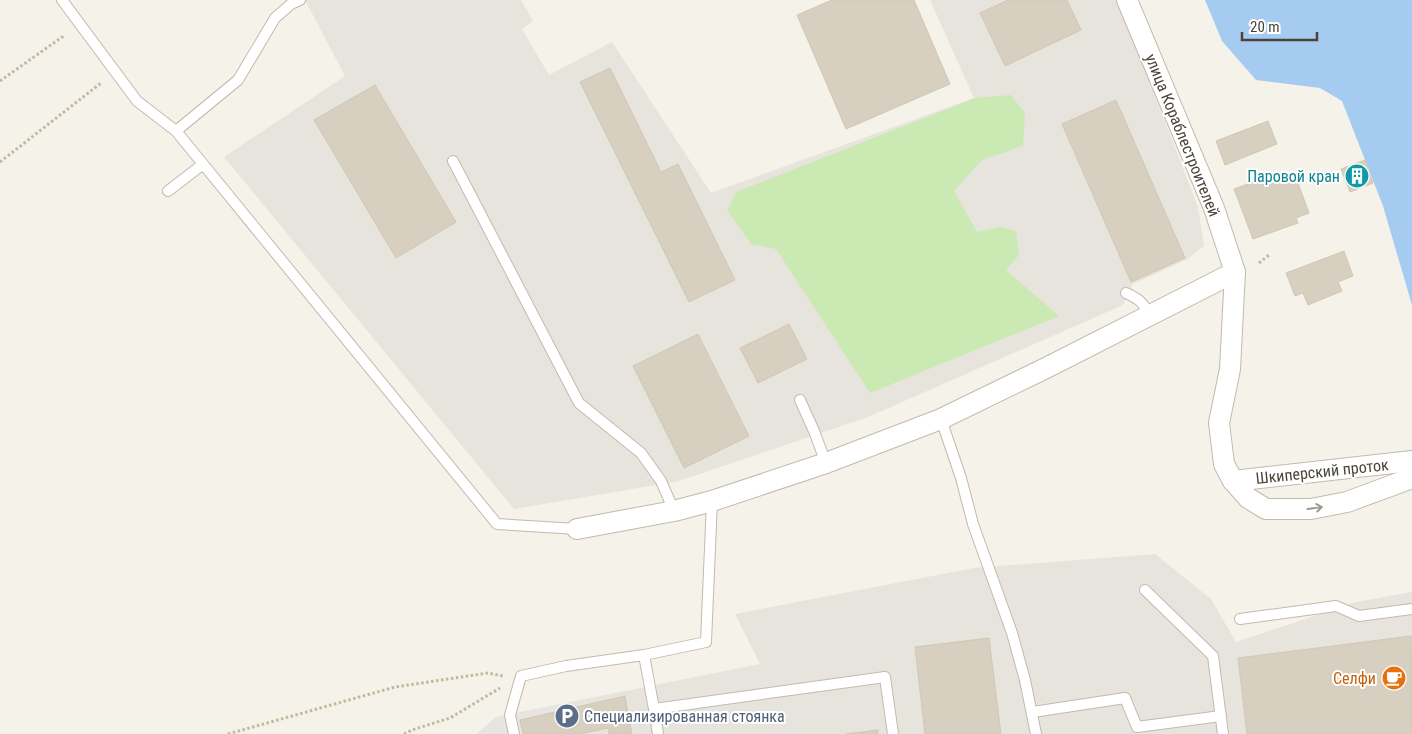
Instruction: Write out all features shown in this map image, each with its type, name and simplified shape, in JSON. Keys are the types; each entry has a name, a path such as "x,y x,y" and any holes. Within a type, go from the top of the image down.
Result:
{"street":[{"name":"улица Кораблестроителей","path":"1126,0 1214,208 1235,272"},
{"path":"578,529 674,511 712,501 826,463 941,419 1235,272 1230,369 1219,423 1224,464 1233,481"},
{"name":"Шкиперский проток","path":"1233,481 1412,461"},
{"name":"Шкиперский проток","path":"1233,481 1248,498 1266,509 1311,509 1347,502 1412,478"}],"lane":[{"path":"62,0 137,101 176,132 497,524 578,529"},
{"path":"176,132 238,80 275,18 291,4 300,0"},
{"path":"453,161 578,403 641,453 661,481 674,511"},
{"path":"168,191 202,164"},
{"path":"1126,293 1144,304 1150,315"},
{"path":"800,400 826,463"},
{"path":"941,419 961,478 973,524 1012,633 1033,712 1036,734"},
{"path":"514,734 510,714 521,676 566,666 644,655 706,642 712,501"},
{"path":"1145,590 1213,656 1223,734"},
{"path":"1240,619 1336,606 1359,616 1412,610"},
{"path":"644,655 658,734"},
{"path":"654,709 886,677 893,734"},
{"path":"1033,712 1125,698 1137,727 1221,716"}],"path":[{"path":"0,81 80,24"},
{"path":"0,162 115,72"},
{"path":"1259,263 1269,255"},
{"path":"228,734 395,687 488,673"},
{"path":"404,734 450,718 521,676"}],"shaded area":[{"path":"305,0 521,0 533,21 522,29 549,75 612,42 711,193 974,98 930,0 1118,0 1198,207 1204,246 1186,260 1133,284 1123,305 868,417 679,481 514,509 224,157 345,76"},
{"path":"1155,554 1211,599 1236,642 1356,602 1412,592 1412,734 477,734 496,717 760,664 735,614 974,568"},
{"name":"Специализированная стоянка","path":"627,696 634,734 477,734 496,717"}],"green space":[{"path":"1011,95 1025,113 1023,146 982,160 954,191 977,232 999,227 1016,231 1019,255 1006,270 1059,316 870,393 776,249 751,244 727,210 736,192 975,98"}],"water":[{"path":"1205,0 1412,0 1412,305 1383,206 1342,101 1320,88 1256,80 1222,41"}],"building":[{"path":"832,0 914,0 950,84 846,129 797,15"},
{"path":"1008,0 1067,0 1081,30 1005,66 980,13"},
{"path":"610,68 661,172 678,164 735,280 689,302 580,82"},
{"path":"375,85 456,222 396,258 314,120"},
{"path":"1116,100 1185,258 1131,282 1062,124"},
{"path":"1268,121 1277,144 1225,165 1216,141"},
{"name":"Паровой кран","path":"1365,160 1373,183 1350,192 1341,169"},
{"path":"1280,172 1281,178 1294,172 1309,213 1296,218 1298,223 1253,239 1234,189"},
{"path":"1344,251 1353,276 1338,282 1342,291 1308,305 1303,293 1295,296 1286,273"},
{"path":"789,324 807,359 758,383 740,348"},
{"path":"698,334 749,436 684,468 633,366"},
{"path":"1411,636 1412,734 1247,734 1238,658"},
{"path":"989,638 1001,734 925,734 915,647"},
{"name":"Специализированная стоянка","path":"625,696 632,734 609,734 608,728 580,734 523,734 520,720"},
{"path":"878,730 878,734 846,734"}],"place":[{"name":"Паровой кран","path":"1357,176"},
{"name":"Селфи","path":"1394,678"},
{"name":"Специализированная стоянка","path":"567,716"}]}
